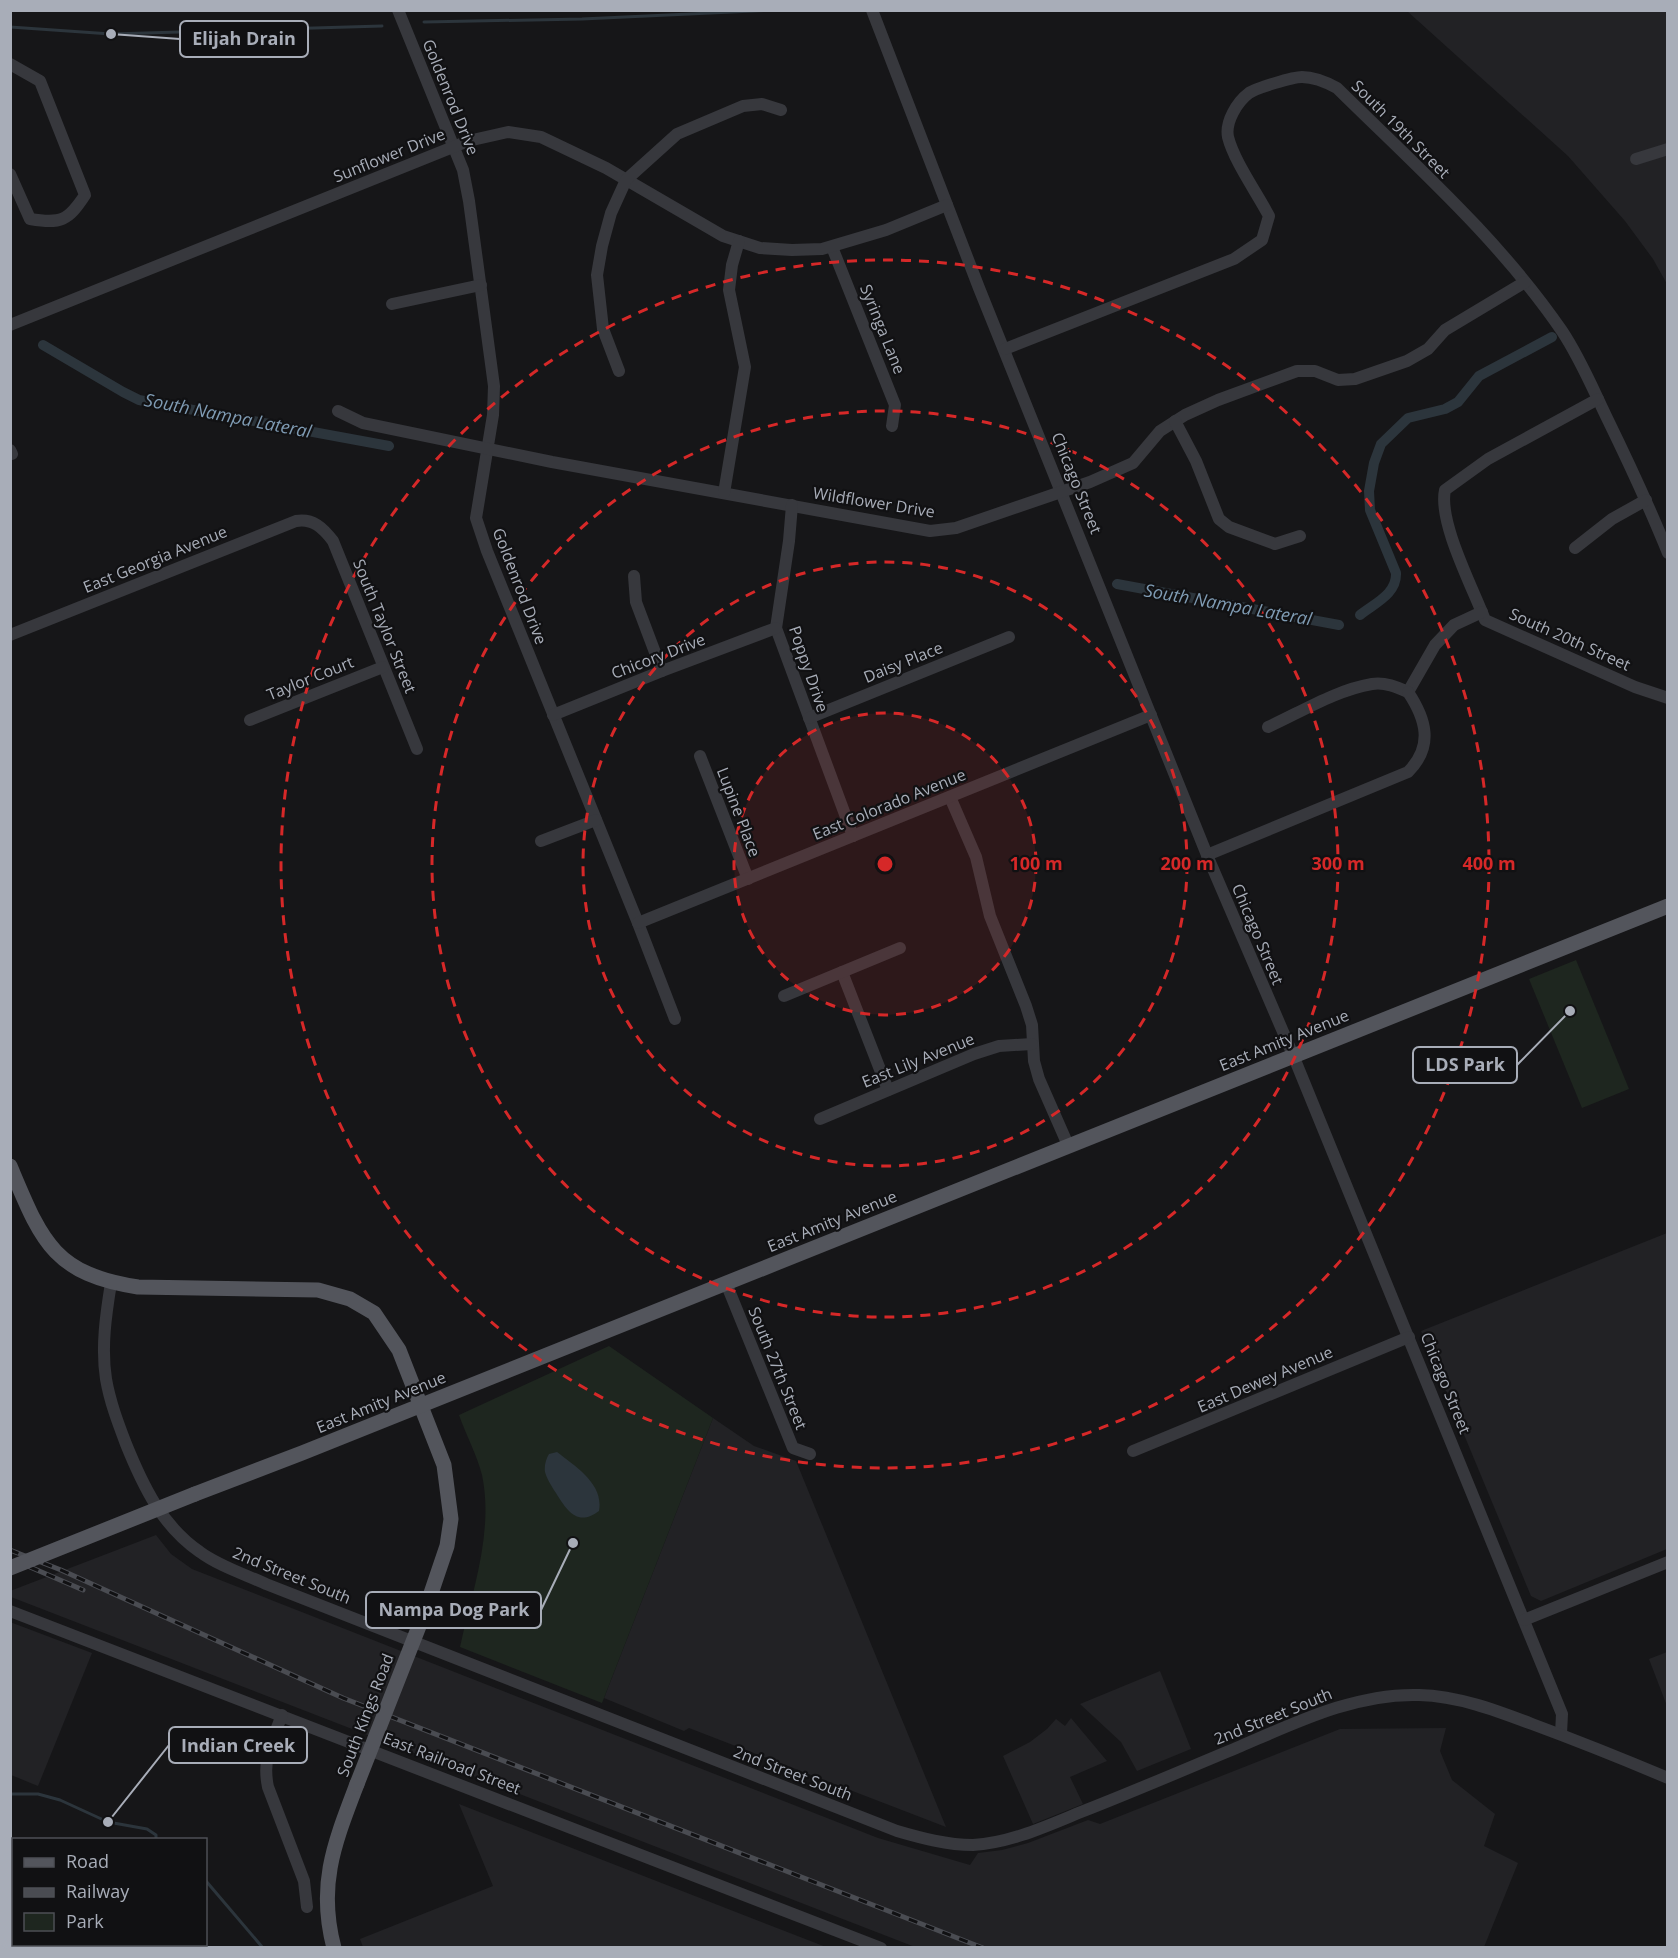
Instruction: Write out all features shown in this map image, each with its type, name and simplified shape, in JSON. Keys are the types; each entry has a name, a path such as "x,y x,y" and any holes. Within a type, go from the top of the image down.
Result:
{"main road":[{"name":"East Amity Avenue","path":"10,1568 1668,906"},
{"name":"South Kings Road","path":"10,1166 34,1223 49,1246 87,1275 111,1283 138,1287 318,1290 350,1299 374,1313 399,1350 444,1465 451,1519 447,1546 425,1611 337,1836 327,1890 328,1919 334,1947"}],"street":[{"name":"Goldenrod Drive","path":"398,10 463,170 469,201 494,386 494,415 476,518 675,1019"},
{"name":"Chicago Street","path":"872,10 947,205 1207,855 1293,1055 1562,1714 1561,1734"},
{"path":"10,64 40,81 85,195 73,214 52,223 30,219 10,174"},
{"name":"South 19th Street","path":"1005,349 1234,259 1262,240 1269,216 1236,156 1228,135 1232,113 1249,93 1294,78 1322,80 1337,88 1490,241 1564,333 1589,377 1668,553"},
{"path":"619,372 603,330 597,275 611,213 626,180 677,134 743,106 762,104 781,110"},
{"name":"Sunflower Drive","path":"10,325 468,141 508,132 541,136 626,180 723,236 760,248 782,250 832,247 875,234 947,205"},
{"path":"1636,159 1668,149"},
{"path":"724,493 745,367 729,290 732,264 739,241"},
{"name":"Syringa Lane","path":"832,247 895,405 892,426"},
{"name":"Wildflower Drive","path":"338,411 363,423 552,462 930,531 956,528 1090,482 1132,463 1161,431 1175,421 1218,400 1297,371 1315,371 1338,380 1355,379 1407,361 1428,349 1446,330 1525,282"},
{"path":"392,304 481,285"},
{"path":"1408,692 1435,645 1454,625 1482,612 1449,531 1442,501 1445,490 1488,459 1598,399"},
{"path":"1175,421 1196,460 1219,519 1229,527 1275,544 1300,536"},
{"path":"1575,548 1612,519 1646,500"},
{"name":"Poppy Drive","path":"792,505 776,628 853,836"},
{"name":"East Georgia Avenue","path":"10,635 296,521 313,522"},
{"name":"South Taylor Street","path":"313,522 333,541 417,749"},
{"path":"634,576 636,602 662,671"},
{"name":"South 20th Street","path":"1482,612 1485,620 1635,687 1668,698"},
{"name":"Chicory Drive","path":"553,715 776,628"},
{"name":"Daisy Place","path":"809,718 1009,637"},
{"name":"Taylor Court","path":"250,720 383,667"},
{"path":"1207,855 1408,772 1418,762 1424,744 1425,727 1418,707 1408,692 1392,685 1373,684 1340,694 1268,727"},
{"name":"East Colorado Avenue","path":"638,923 1151,715"},
{"name":"Lupine Place","path":"700,756 748,879"},
{"path":"950,797 976,857 990,916 1032,1025 1032,1044 1039,1079 1068,1145"},
{"path":"541,841 596,820"},
{"path":"784,996 900,948"},
{"path":"842,972 888,1090"},
{"name":"East Lily Avenue","path":"820,1119 974,1054 999,1046 1032,1044"},
{"name":"2nd Street South","path":"111,1283 105,1322 104,1351 106,1378 113,1411 160,1514 177,1533 200,1552 266,1584 897,1831 959,1844 1002,1841 1119,1797 1315,1715 1351,1703 1386,1697 1418,1695 1450,1698 1488,1708 1561,1734 1668,1778"},
{"name":"South 27th Street","path":"726,1283 793,1448 810,1454"},
{"name":"East Dewey Avenue","path":"1133,1451 1409,1337"},
{"path":"1524,1620 1668,1562"},
{"name":"East Railroad Street","path":"10,1611 881,1947"},
{"path":"282,1715 266,1757 265,1772 268,1787 304,1881 307,1907"}],"shaded area":[{"path":"1407,11 1667,11 1667,284 1653,259 1625,221 1568,156"},
{"path":"1667,1233 1667,1549 1541,1601 1531,1596 1421,1331"},
{"path":"713,1418 754,1446 796,1461 946,1827 689,1728 684,1731 604,1698"},
{"path":"557,1452 580,1470 593,1484 599,1501 599,1511 592,1516 574,1515 564,1506 551,1486 545,1467 549,1454"},
{"path":"156,1535 171,1554 192,1569 878,1838 970,1865 978,1853 1028,1843 1088,1820 1100,1824 1340,1729 1446,1728 1440,1751 1452,1780 1495,1814 1484,1846 1518,1863 1484,1947 915,1947 11,1597 10,1591"},
{"path":"10,1622 92,1653 38,1786 11,1775"},
{"path":"1667,1652 1667,1706 1649,1659"},
{"path":"1160,1671 1191,1749 1137,1771 1121,1742 1080,1704"},
{"path":"1071,1718 1107,1761 1070,1777 1083,1804 1033,1824 1003,1756 1030,1742 1056,1719 1065,1726"},
{"path":"459,1804 826,1947 363,1947 360,1939 493,1886"}],"green space":[{"path":"1576,960 1629,1089 1582,1108 1529,979"},
{"path":"609,1346 713,1418 602,1703 460,1647 480,1562 485,1496 482,1475 459,1415"}],"waterway":[{"path":"424,22 582,19 773,10"},
{"path":"10,27 111,34 382,26"},
{"name":"South Nampa Lateral","path":"1360,615 1389,592 1393,587 1396,573 1370,510 1369,491 1374,463 1381,444 1408,418 1445,409 1458,402 1479,376 1552,337"},
{"name":"South Nampa Lateral","path":"43,345 139,400 389,446"},
{"name":"South Nampa Lateral","path":"1117,584 1339,625"},
{"path":"10,1794 38,1794 60,1800 108,1822 147,1829 156,1835 156,1838"},
{"path":"207,1882 263,1948"}],"railway":[{"path":"10,1550 61,1570 343,1698 983,1948"},
{"path":"30,1567 83,1590"}],"place":[{"name":"Elijah Drain","path":"111,34"},
{"name":"LDS Park","path":"1570,1011"},
{"name":"Nampa Dog Park","path":"573,1543"},
{"name":"Indian Creek","path":"108,1822"}]}
